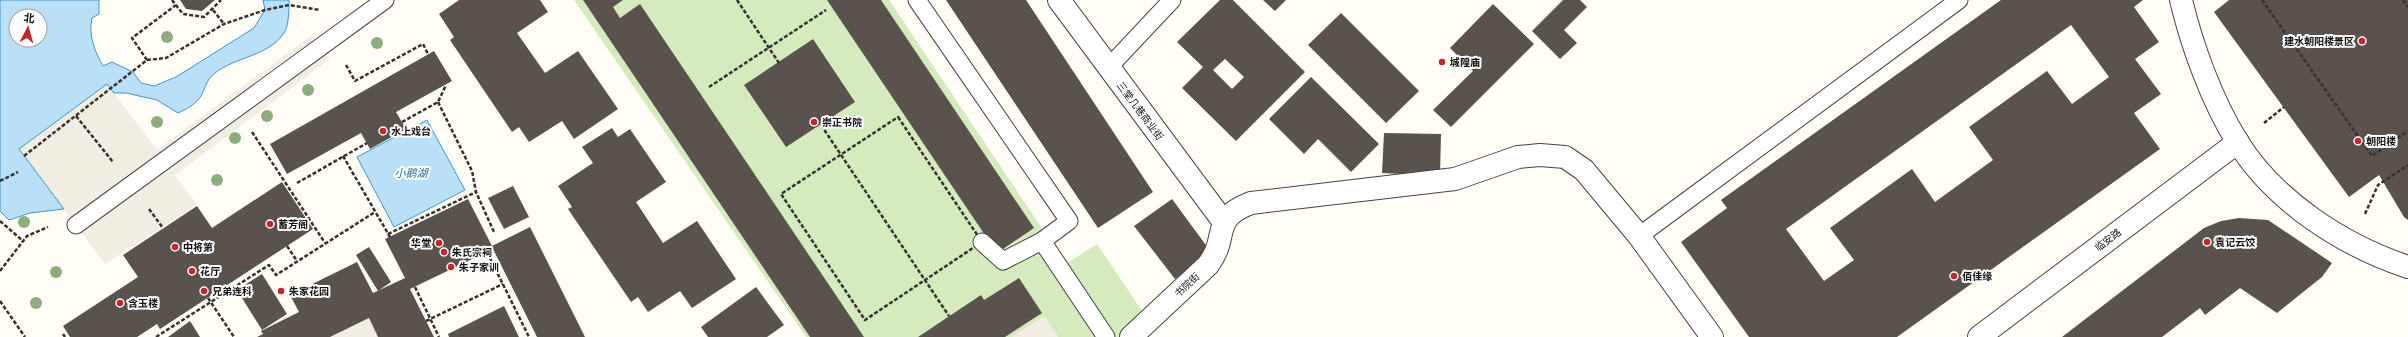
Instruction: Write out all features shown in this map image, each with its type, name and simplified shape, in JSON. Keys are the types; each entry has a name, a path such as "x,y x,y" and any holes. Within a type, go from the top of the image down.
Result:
{"street":[{"name":"三堂几巷商业街","path":"1059,0 1223,221"},
{"path":"2181,0 2208,82 2238,142 2262,173 2293,202 2339,236 2382,258 2408,267"},
{"name":"临安路","path":"1979,337 2238,142"},
{"path":"1223,221 1236,209 1251,203 1455,179 1518,157 1540,155 1565,157 1584,170 1639,236 1712,337"},
{"name":"书院街","path":"1131,337 1208,265 1216,254 1223,221"}],"lane":[{"path":"76,225 237,110 385,0"},
{"path":"918,0 1069,221 1042,241 1002,261 982,242"},
{"path":"1108,68 1172,0"},
{"path":"1639,236 1959,0"},
{"path":"1042,241 1106,337"}],"path":[{"path":"172,0 183,14 204,17 213,10 221,0"},
{"path":"737,0 779,63"},
{"path":"2262,0 2372,156 2408,131"},
{"path":"2403,0 2408,7"},
{"path":"147,60 132,38 176,5"},
{"path":"24,156 147,60 166,58 224,24 265,10 289,5 301,6"},
{"path":"213,10 224,24"},
{"path":"709,87 826,10"},
{"path":"330,40 355,81 423,44 428,54"},
{"path":"402,122 438,102 446,85"},
{"path":"438,102 472,172 476,192 494,232"},
{"path":"237,110 325,243"},
{"path":"76,116 131,186"},
{"path":"898,117 982,242 865,320 781,194 898,117"},
{"path":"821,125 949,316"},
{"path":"297,182 367,143"},
{"path":"343,156 389,236 476,192"},
{"path":"2352,243 2378,185 2408,165"},
{"path":"0,181 18,172"},
{"path":"156,337 269,265 276,275 375,212"},
{"path":"0,221 23,241"},
{"path":"0,271 27,236 42,228 60,224 76,225"},
{"path":"287,246 297,262"},
{"path":"487,252 529,337"},
{"path":"426,321 502,284"},
{"path":"415,287 439,337"},
{"path":"208,298 234,337"},
{"path":"0,301 25,337"}],"green space":[{"name":"崇正书院","path":"574,0 889,0 1066,264 1097,244 1142,311 1118,337 806,337"}],"shaded area":[{"path":"312,35 330,59 175,175 197,205 105,264 19,149 107,84 157,150"},
{"path":"1045,316 1058,337 1012,337 1019,332"},
{"path":"369,318 378,337 330,337"}],"water":[{"path":"0,0 99,0 99,14 92,18 91,31 97,55 103,66 112,62 133,72 141,83 154,86 176,77 254,28 265,10 263,0 289,0 286,30 278,41 261,52 232,63 212,75 198,100 188,108 178,113 157,100 126,93 114,93 107,84 19,149 64,209 30,213 9,220 0,211"},
{"name":"小鹅湖","path":"427,120 465,190 394,227 357,157"}],"building":[{"path":"180,0 215,0 202,11 186,9"},
{"path":"459,0 540,0 548,12 517,33 545,73 578,51 618,109 574,139 562,121 529,142 519,127 512,132 450,40 454,37 439,14"},
{"path":"583,0 623,0 613,7 620,18 640,4 864,337 810,337"},
{"path":"827,0 881,0 1034,228 997,253"},
{"path":"946,0 1026,0 1153,192 1098,228"},
{"path":"1220,0 1233,0 1305,72 1236,141 1182,88 1203,67 1177,42","holes":["1225,59 1244,77 1232,89 1213,70"]},
{"path":"1263,0 1286,0 1275,11"},
{"path":"1563,0 1580,0 1587,7 1564,30 1577,43 1560,59 1532,31"},
{"path":"2001,0 2143,0 2134,7 2159,42 2135,59 2161,94 2134,113 2160,149 1897,337 1749,337 1681,242 1727,208 1721,200","holes":["2071,25 2109,77 2072,104 2047,71 1969,127 1993,160 1935,202 1912,169 1830,228 1854,260 1824,281 1786,229"]},
{"name":"朝阳楼","path":"2229,0 2408,0 2408,220 2404,217 2379,175 2349,197 2214,12"},
{"path":"1493,4 1534,44 1451,127 1433,110 1473,71 1450,48"},
{"path":"1341,13 1419,91 1386,123 1308,45"},
{"path":"813,39 855,102 786,147 744,85"},
{"path":"434,51 452,81 396,112 406,129 370,149 361,133 287,174 270,144"},
{"path":"1311,77 1379,144 1351,172 1318,139 1304,154 1269,119"},
{"path":"612,128 618,137 630,129 666,182 636,202 663,243 697,221 736,279 692,308 680,291 648,312 638,297 631,302 568,209 572,207 558,186 593,163 582,147"},
{"path":"1384,133 1441,134 1440,176 1382,173"},
{"path":"282,182 313,229 160,329 157,324 137,337 70,337 63,326 138,277 123,255 197,206 212,228"},
{"path":"513,186 529,217 504,229 488,198"},
{"path":"468,199 492,246 530,227 585,337 537,337 493,249 410,289 434,337 378,337 369,318 330,337 257,337 263,334 261,331 299,312 290,295 357,262 373,293 405,278 385,239"},
{"path":"1172,199 1211,252 1175,279 1134,226"},
{"path":"2239,218 2268,220 2332,263 2322,277 2277,313 2240,288 2205,315 2200,308 2162,337 2062,337 2204,228 2221,221"},
{"path":"369,247 391,282 378,291 356,255"},
{"path":"262,274 287,314 262,330 237,290"},
{"path":"1019,278 1042,313 1005,337 918,337 981,295 984,300"},
{"path":"756,287 784,325 767,337 708,337 701,327"},
{"path":"504,306 519,337 449,337 448,334"},
{"path":"190,321 200,337 168,337"}],"place":[{"name":"建水朝阳楼景区","path":"2362,41"},
{"name":"城隍庙","path":"1442,62"},
{"name":"崇正书院","path":"814,122"},
{"name":"水上戏台","path":"383,131"},
{"name":"朝阳楼","path":"2358,141"},
{"name":"蓄芳阁","path":"270,224"},
{"name":"袁记云饺","path":"2207,242"},
{"name":"华堂","path":"439,243"},
{"name":"中将第","path":"175,247"},
{"name":"朱氏宗祠","path":"444,252"},
{"name":"朱子家训","path":"451,267"},
{"name":"花厅","path":"192,271"},
{"name":"佰佳缘","path":"1954,276"},
{"name":"兄弟连科","path":"204,291"},
{"name":"朱家花园","path":"281,291"},
{"name":"含玉楼","path":"120,303"}]}
